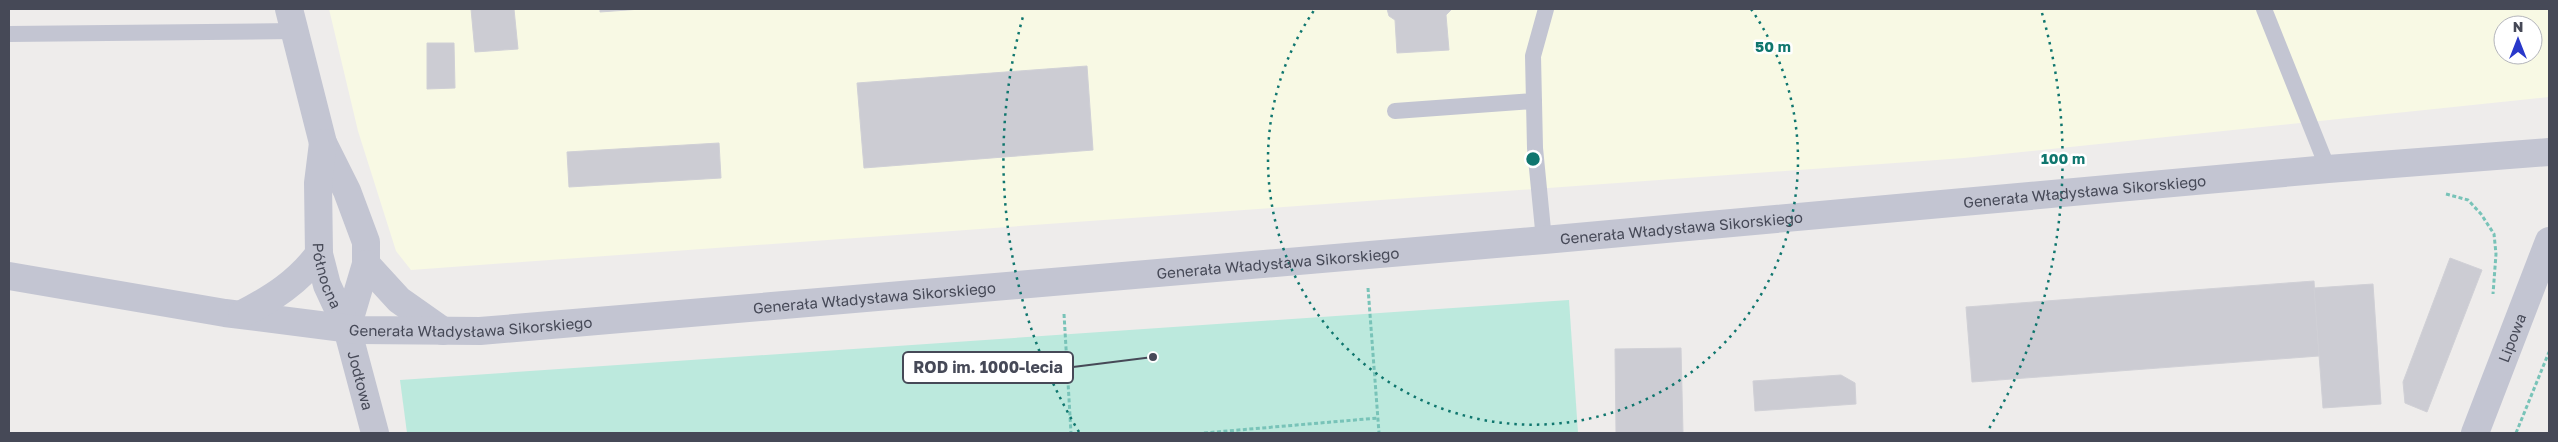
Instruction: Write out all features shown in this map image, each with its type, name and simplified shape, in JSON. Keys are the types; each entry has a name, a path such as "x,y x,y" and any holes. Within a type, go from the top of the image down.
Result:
{"street":[{"name":"Północna","path":"291,20 323,144 357,214 366,242 366,264 347,328"},
{"name":"Północna","path":"323,144 318,183 319,254 327,285 347,328"},
{"name":"Generała Władysława Sikorskiego","path":"9,276 242,314 347,328 480,331 1544,240 2328,169 2549,152"},
{"name":"Lipowa","path":"2475,433 2549,241"},
{"path":"242,314 290,287 307,271 319,254"},
{"path":"366,264 399,300 443,331"},
{"name":"Jodłowa","path":"347,328 374,433"}],"lane":[{"path":"1544,240 1535,148 1533,56 1546,9"},
{"path":"2264,9 2328,169"},
{"path":"9,34 291,20"},
{"path":"1395,111 1534,101"}],"path":[{"path":"2436,160 2436,192 2468,200 2481,214 2494,234 2496,254 2492,294 2526,303"},
{"path":"1365,255 1379,433"},
{"path":"1061,281 1071,433"},
{"path":"2516,433 2549,352"},
{"path":"1204,433 1378,418"}],"shaded area":[{"path":"329,9 2549,9 2549,97 1964,158 411,270 396,251 358,131"},
{"path":"1569,300 1578,433 407,433 400,380"}],"building":[{"path":"471,9 514,9 518,49 475,52"},
{"path":"600,9 641,9 600,12"},
{"path":"1387,9 1452,9 1446,15 1449,50 1397,53 1395,20 1389,16"},
{"path":"427,43 454,43 455,88 427,89"},
{"path":"1087,66 1093,150 864,168 857,83"},
{"path":"719,143 721,178 569,187 567,152"},
{"path":"2450,258 2482,270 2427,412 2405,403 2403,382"},
{"path":"2314,281 2319,356 1972,382 1966,307"},
{"path":"2373,284 2381,404 2323,408 2314,288"},
{"path":"1681,348 1683,433 1616,433 1615,349"},
{"path":"1841,375 1855,383 1856,404 1755,411 1753,381"}],"place":[{"name":"ROD im. 1000-lecia","path":"1153,357"}]}
